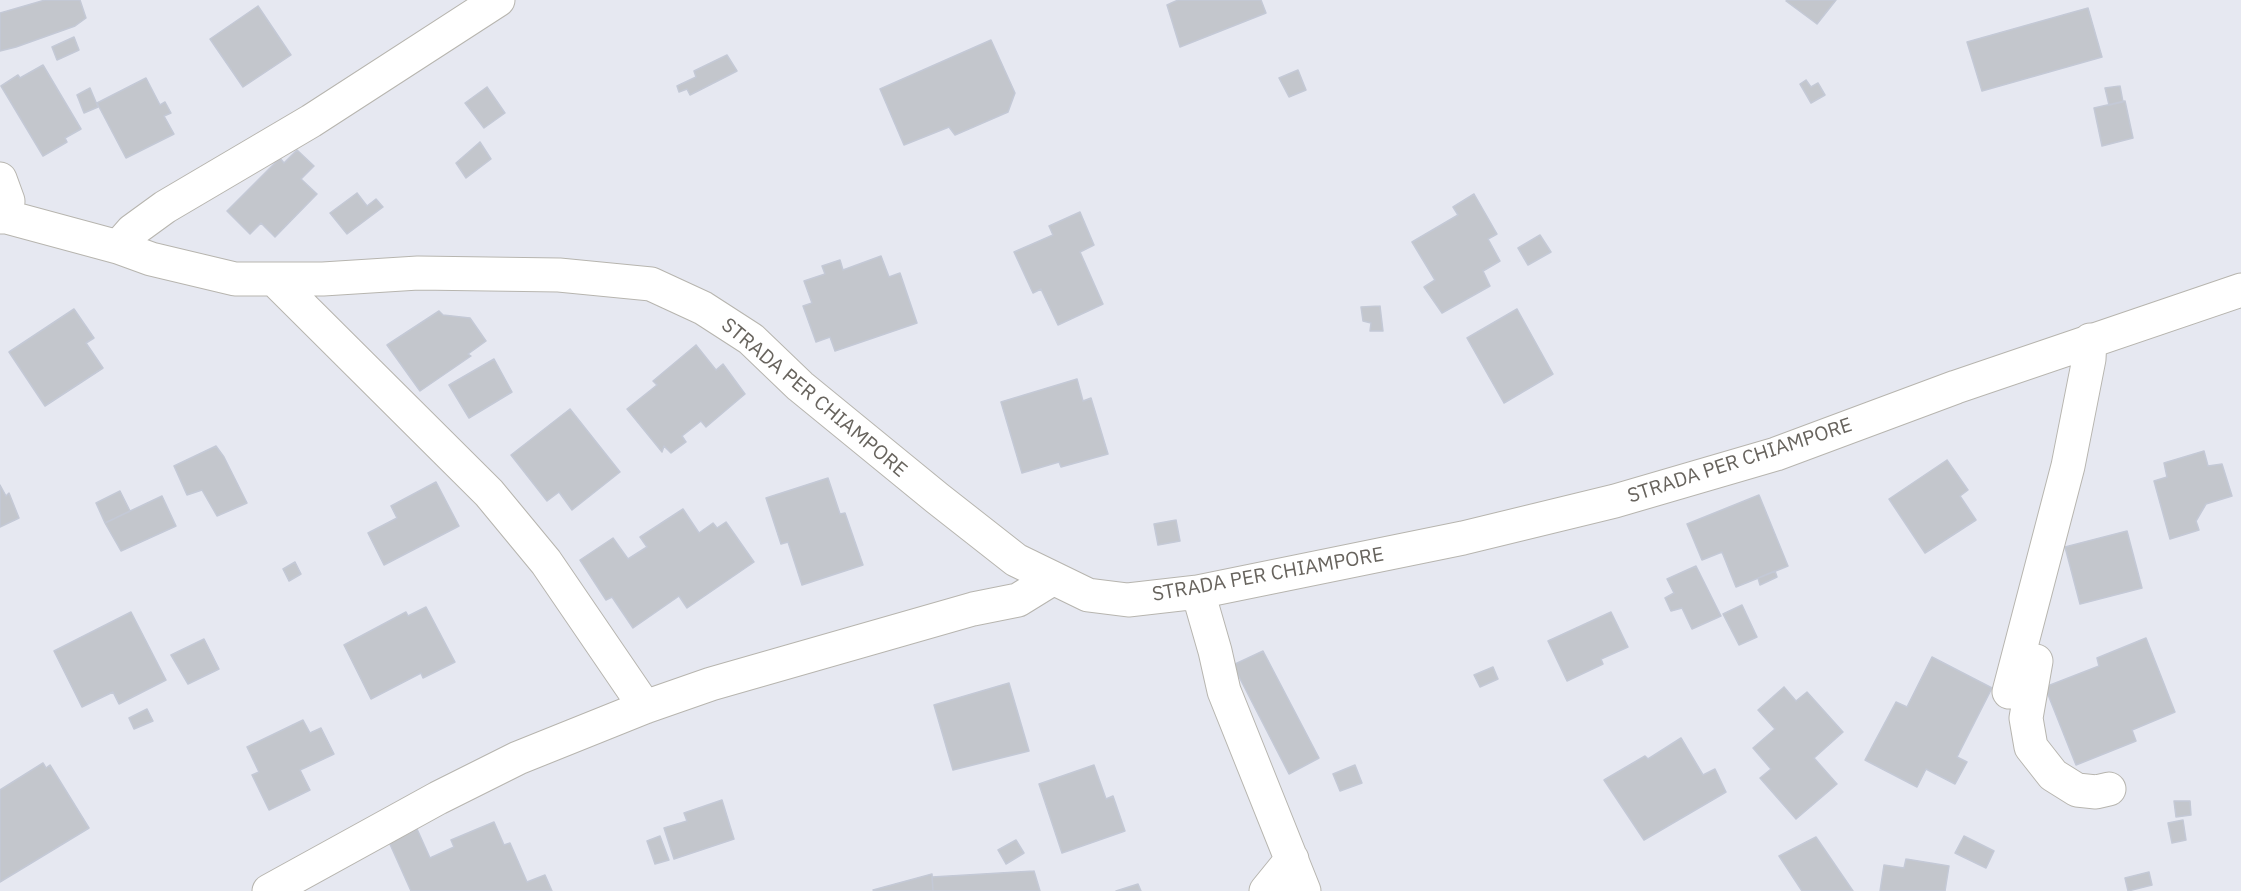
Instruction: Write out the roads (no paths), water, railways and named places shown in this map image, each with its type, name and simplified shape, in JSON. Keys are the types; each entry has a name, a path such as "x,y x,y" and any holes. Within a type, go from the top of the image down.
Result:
{"street":[{"path":"118,247 132,231 165,207 311,121 498,0"},
{"path":"0,179 8,201 3,217"},
{"name":"STRADA PER CHIAMPORE","path":"3,217 118,247 152,259 236,279 275,280 418,273 559,275 651,284 703,308 751,339 800,386 1016,560 1088,595 1128,600 1198,592 1463,538 1615,501 1776,454 1956,387 2241,290"},
{"path":"275,280 489,493 546,562 645,707"},
{"path":"2009,692 2068,466 2089,359 2090,340"},
{"path":"269,891 438,798 518,758 645,707 711,684 973,609 1018,600 1052,579"},
{"path":"1198,592 1224,691 1304,891"},
{"path":"2025,630 2038,650 2026,718 2031,747 2053,775 2077,790 2096,792 2109,789"},
{"path":"1266,891 1292,859"}]}
